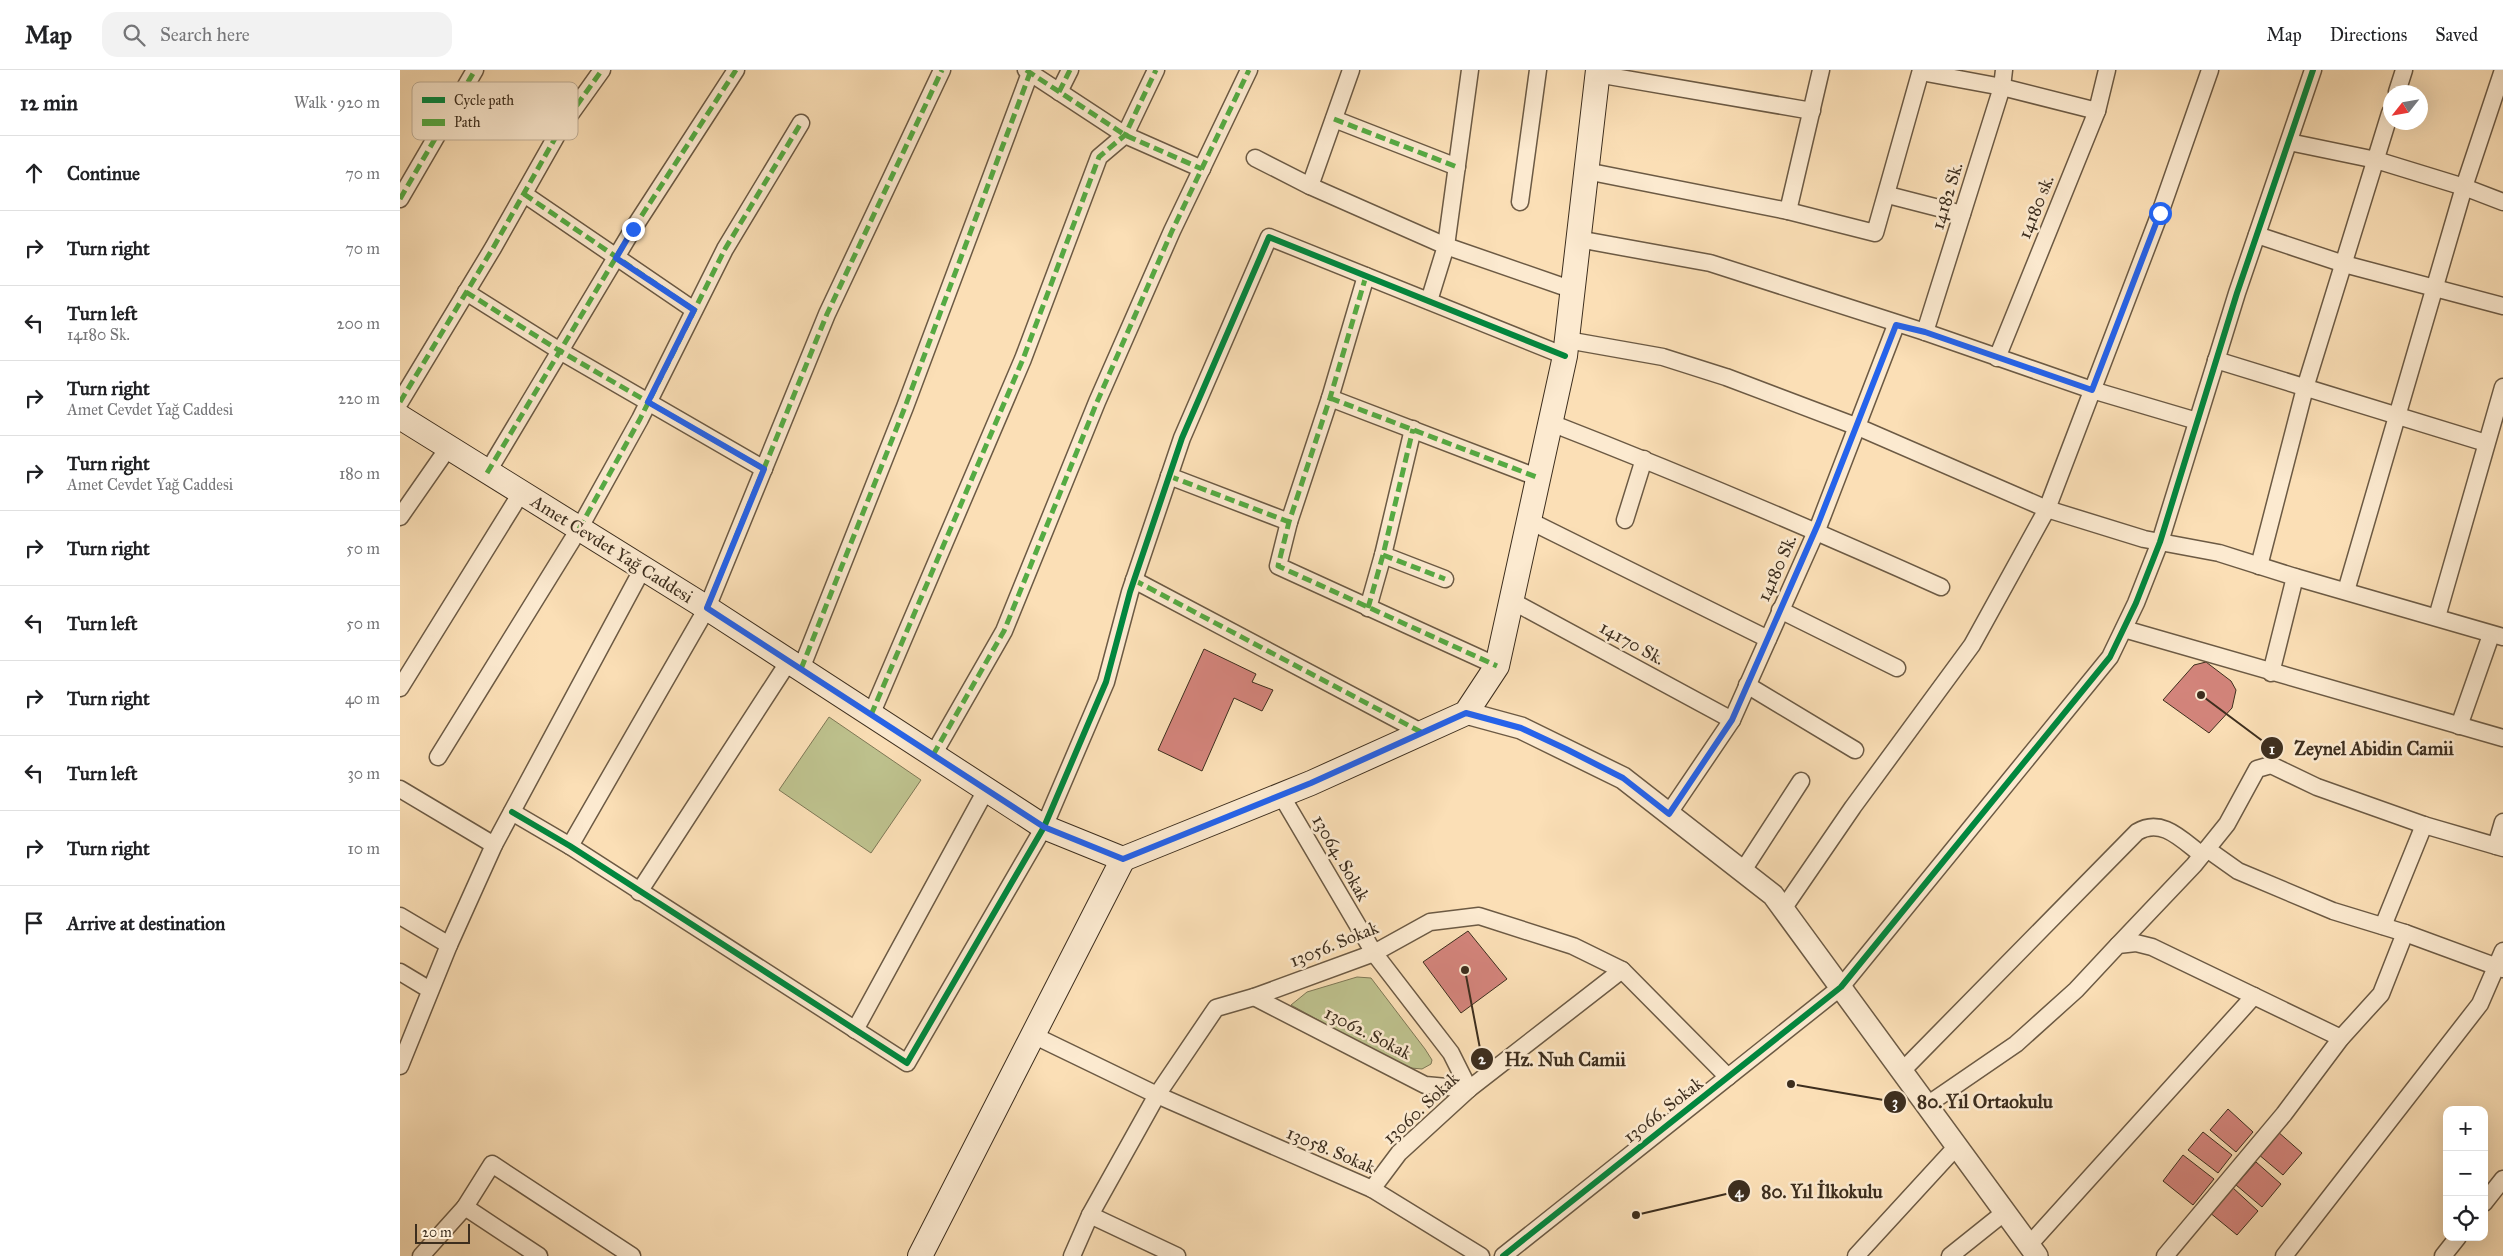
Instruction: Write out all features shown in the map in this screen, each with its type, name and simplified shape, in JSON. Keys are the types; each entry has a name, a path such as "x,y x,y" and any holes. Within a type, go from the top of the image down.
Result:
{"main road":[{"path":"920,1256 1035,1036 1123,859 1281,795 1466,713 1497,666 1566,348 1597,72"},
{"name":"Amet Cevdet Yağ Caddesi","path":"400,417 487,473 707,608 1044,827 1123,859"}],"street":[{"path":"468,82 475,70"},
{"path":"578,104 602,70"},
{"path":"487,473 616,258 736,70"},
{"path":"570,846 707,608 827,314 942,70"},
{"path":"1059,92 1070,70"},
{"path":"871,715 1023,358 1099,157 1125,135 1156,70"},
{"path":"933,755 1004,631 1097,402 1202,169 1249,70"},
{"path":"1310,186 1351,70"},
{"path":"1428,301 1446,246 1470,70"},
{"path":"1520,202 1538,70"},
{"path":"1788,211 1821,70"},
{"name":"14182 Sk.","path":"1925,332 2002,88 2004,70"},
{"name":"14180 sk.","path":"1998,358 2097,111 2108,70"},
{"path":"1783,909 1853,808 1972,645 2047,509 2160,213 2210,70"},
{"name":"13066. Sokak","path":"1503,1256 1841,987 2110,657 2136,603 2160,542 2216,360 2313,70"},
{"path":"2399,85 2404,70"},
{"path":"2346,591 2464,187 2502,70"},
{"path":"1586,171 1788,211 1875,233 1888,194 1921,71 2097,111"},
{"path":"638,892 795,665 908,398 1028,72 1125,135 1202,169"},
{"path":"1597,72 1812,111"},
{"path":"1334,119 1457,167"},
{"path":"438,757 579,529 648,402 725,248 801,123"},
{"path":"2259,566 2306,388 2385,130"},
{"path":"400,199 434,140"},
{"path":"400,402 554,140"},
{"path":"2289,142 2376,160 2464,187 2503,202"},
{"path":"1255,158 1310,186 1446,246 1573,290"},
{"path":"524,194 694,310"},
{"path":"1888,194 1962,214"},
{"path":"2257,235 2344,264 2503,306"},
{"path":"512,812 570,846 638,892 907,1062 1044,827 1106,682 1134,580 1182,438 1269,237 1428,301 1566,348 1662,357 1726,377 1858,427 2047,509 2144,539 2219,553 2294,578 2346,591 2497,636 2459,726"},
{"path":"1578,239 1710,264 1896,325 1925,332 2092,390 2197,421"},
{"path":"1366,276 1330,398 1289,522 1278,566 1497,666"},
{"path":"466,292 560,350 764,469"},
{"name":"14180 Sk.","path":"1669,814 1732,720 1816,531 1858,427 1896,325"},
{"path":"2216,360 2486,443"},
{"path":"2436,617 2503,387"},
{"path":"1330,398 1539,478"},
{"path":"1551,423 1644,459 1816,531 1941,587"},
{"path":"1368,608 1383,555 1413,430"},
{"path":"400,517 448,448"},
{"path":"1625,520 1644,459"},
{"path":"1169,476 1289,522"},
{"path":"400,688 521,493"},
{"path":"1530,520 1768,639"},
{"path":"1383,555 1445,579"},
{"path":"400,1066 406,1032 430,990 494,845 643,568"},
{"path":"2270,673 2294,578"},
{"path":"1134,580 1421,732"},
{"name":"14170 Sk.","path":"1512,601 1732,720"},
{"path":"1780,610 1897,668"},
{"path":"2124,629 2270,673 2503,738"},
{"path":"1747,685 1855,750"},
{"path":"1466,713 1521,728 1623,778 1773,895 2033,1250 2254,996"},
{"path":"1927,1105 2016,1044 2076,990 2204,852 2227,824 2257,769 2271,765 2317,787 2424,825 2499,847 2503,822"},
{"path":"1742,872 1801,781"},
{"path":"400,789 494,845"},
{"path":"855,1030 986,790"},
{"name":"13064. Sokak","path":"1281,795 1374,953 1450,1053 1469,1089"},
{"path":"2384,926 2424,825"},
{"path":"1902,1071 2137,832 2146,826 2158,826 2172,832 2238,872 2333,911 2405,933 2500,968"},
{"path":"400,916 449,945"},
{"name":"13056. Sokak","path":"1072,1256 1090,1215 1157,1095 1216,1008 1254,997 1374,953 1430,922 1479,916 1573,946 1622,970 1728,1077"},
{"path":"2165,1256 2284,1114 2341,1038 2380,994 2405,933"},
{"path":"2118,945 2136,943 2152,947 2341,1038"},
{"path":"2284,1256 2475,1011 2500,968 2503,951"},
{"name":"13060. Sokak","path":"1372,1189 1399,1153 1469,1089 1622,970"},
{"path":"400,972 430,990"},
{"name":"13062. Sokak","path":"1254,997 1425,1084 1469,1089"},
{"name":"13058. Sokak","path":"1035,1036 1157,1095 1372,1189 1481,1256"},
{"path":"1856,1256 1957,1146"},
{"path":"424,1255 465,1207 492,1164 632,1256"},
{"path":"2488,1198 2503,1179"},
{"path":"465,1207 539,1256"},
{"path":"1950,1256 2005,1212"},
{"path":"1090,1215 1177,1256"},
{"path":"2443,1256 2455,1241"}],"green space":[{"path":"829,717 921,780 871,853 779,790"},
{"path":"1357,977 1371,978 1425,1049 1432,1060 1431,1064 1422,1069 1411,1068 1389,1059 1291,1005 1307,992"}],"building":[{"path":"1204,649 1256,674 1252,682 1273,690 1262,711 1234,698 1202,771 1158,750"},
{"path":"2206,662 2231,681 2236,690 2232,708 2209,733 2163,700 2194,665"},
{"path":"1468,931 1507,979 1461,1013 1423,962"},
{"path":"2228,1109 2253,1132 2236,1152 2210,1130"},
{"path":"2277,1131 2302,1153 2283,1175 2258,1154"},
{"path":"2203,1132 2232,1155 2218,1173 2188,1150"},
{"path":"2183,1155 2214,1179 2193,1205 2163,1181"},
{"path":"2256,1162 2281,1184 2262,1207 2236,1185"},
{"path":"2232,1187 2258,1211 2237,1235 2209,1212"}],"marked path":[{"path":"468,82 475,70"},
{"path":"578,104 602,70"},
{"path":"487,473 633,229 736,70"},
{"path":"707,608 827,314 942,70"},
{"path":"1026,70 1125,135 1202,169"},
{"path":"1059,92 1070,70"},
{"path":"871,715 1023,359 1099,157 1125,135 1156,70"},
{"path":"933,755 1004,631 1097,402 1172,231 1249,70"},
{"path":"801,669 905,407 1030,73"},
{"path":"1334,119 1457,167"},
{"path":"579,529 640,419 725,249 801,123"},
{"path":"400,199 434,140"},
{"path":"400,402 493,248 554,140"},
{"path":"524,194 694,310"},
{"path":"1366,276 1330,398 1289,522 1278,566 1497,666"},
{"path":"466,292 560,351 764,469"},
{"path":"1330,398 1539,478"},
{"path":"1368,608 1383,555 1413,429"},
{"path":"1169,476 1289,522"},
{"path":"1383,555 1445,579"},
{"path":"1134,580 1421,732"}],"cycle path":[{"path":"1503,1256 1841,987 2110,657 2136,603 2160,542 2237,293 2313,70"},
{"path":"512,812 570,846 907,1063 1044,827 1106,682 1130,592 1182,438 1269,237 1565,356"}],"place":[{"name":"Zeynel Abidin Camii","path":"2201,695"},
{"name":"Hz. Nuh Camii","path":"1465,970"},
{"name":"80. Yıl Ortaokulu","path":"1791,1084"},
{"name":"80. Yıl İlkokulu","path":"1636,1215"}],"route":[{"path":"633,229 616,258 694,310 648,402 764,469 707,608 1044,827 1123,859 1311,783 1466,713 1521,728 1566,749 1623,778 1669,814 1732,720 1818,524 1858,427 1896,325 1925,332 2092,390 2160,213"}]}
